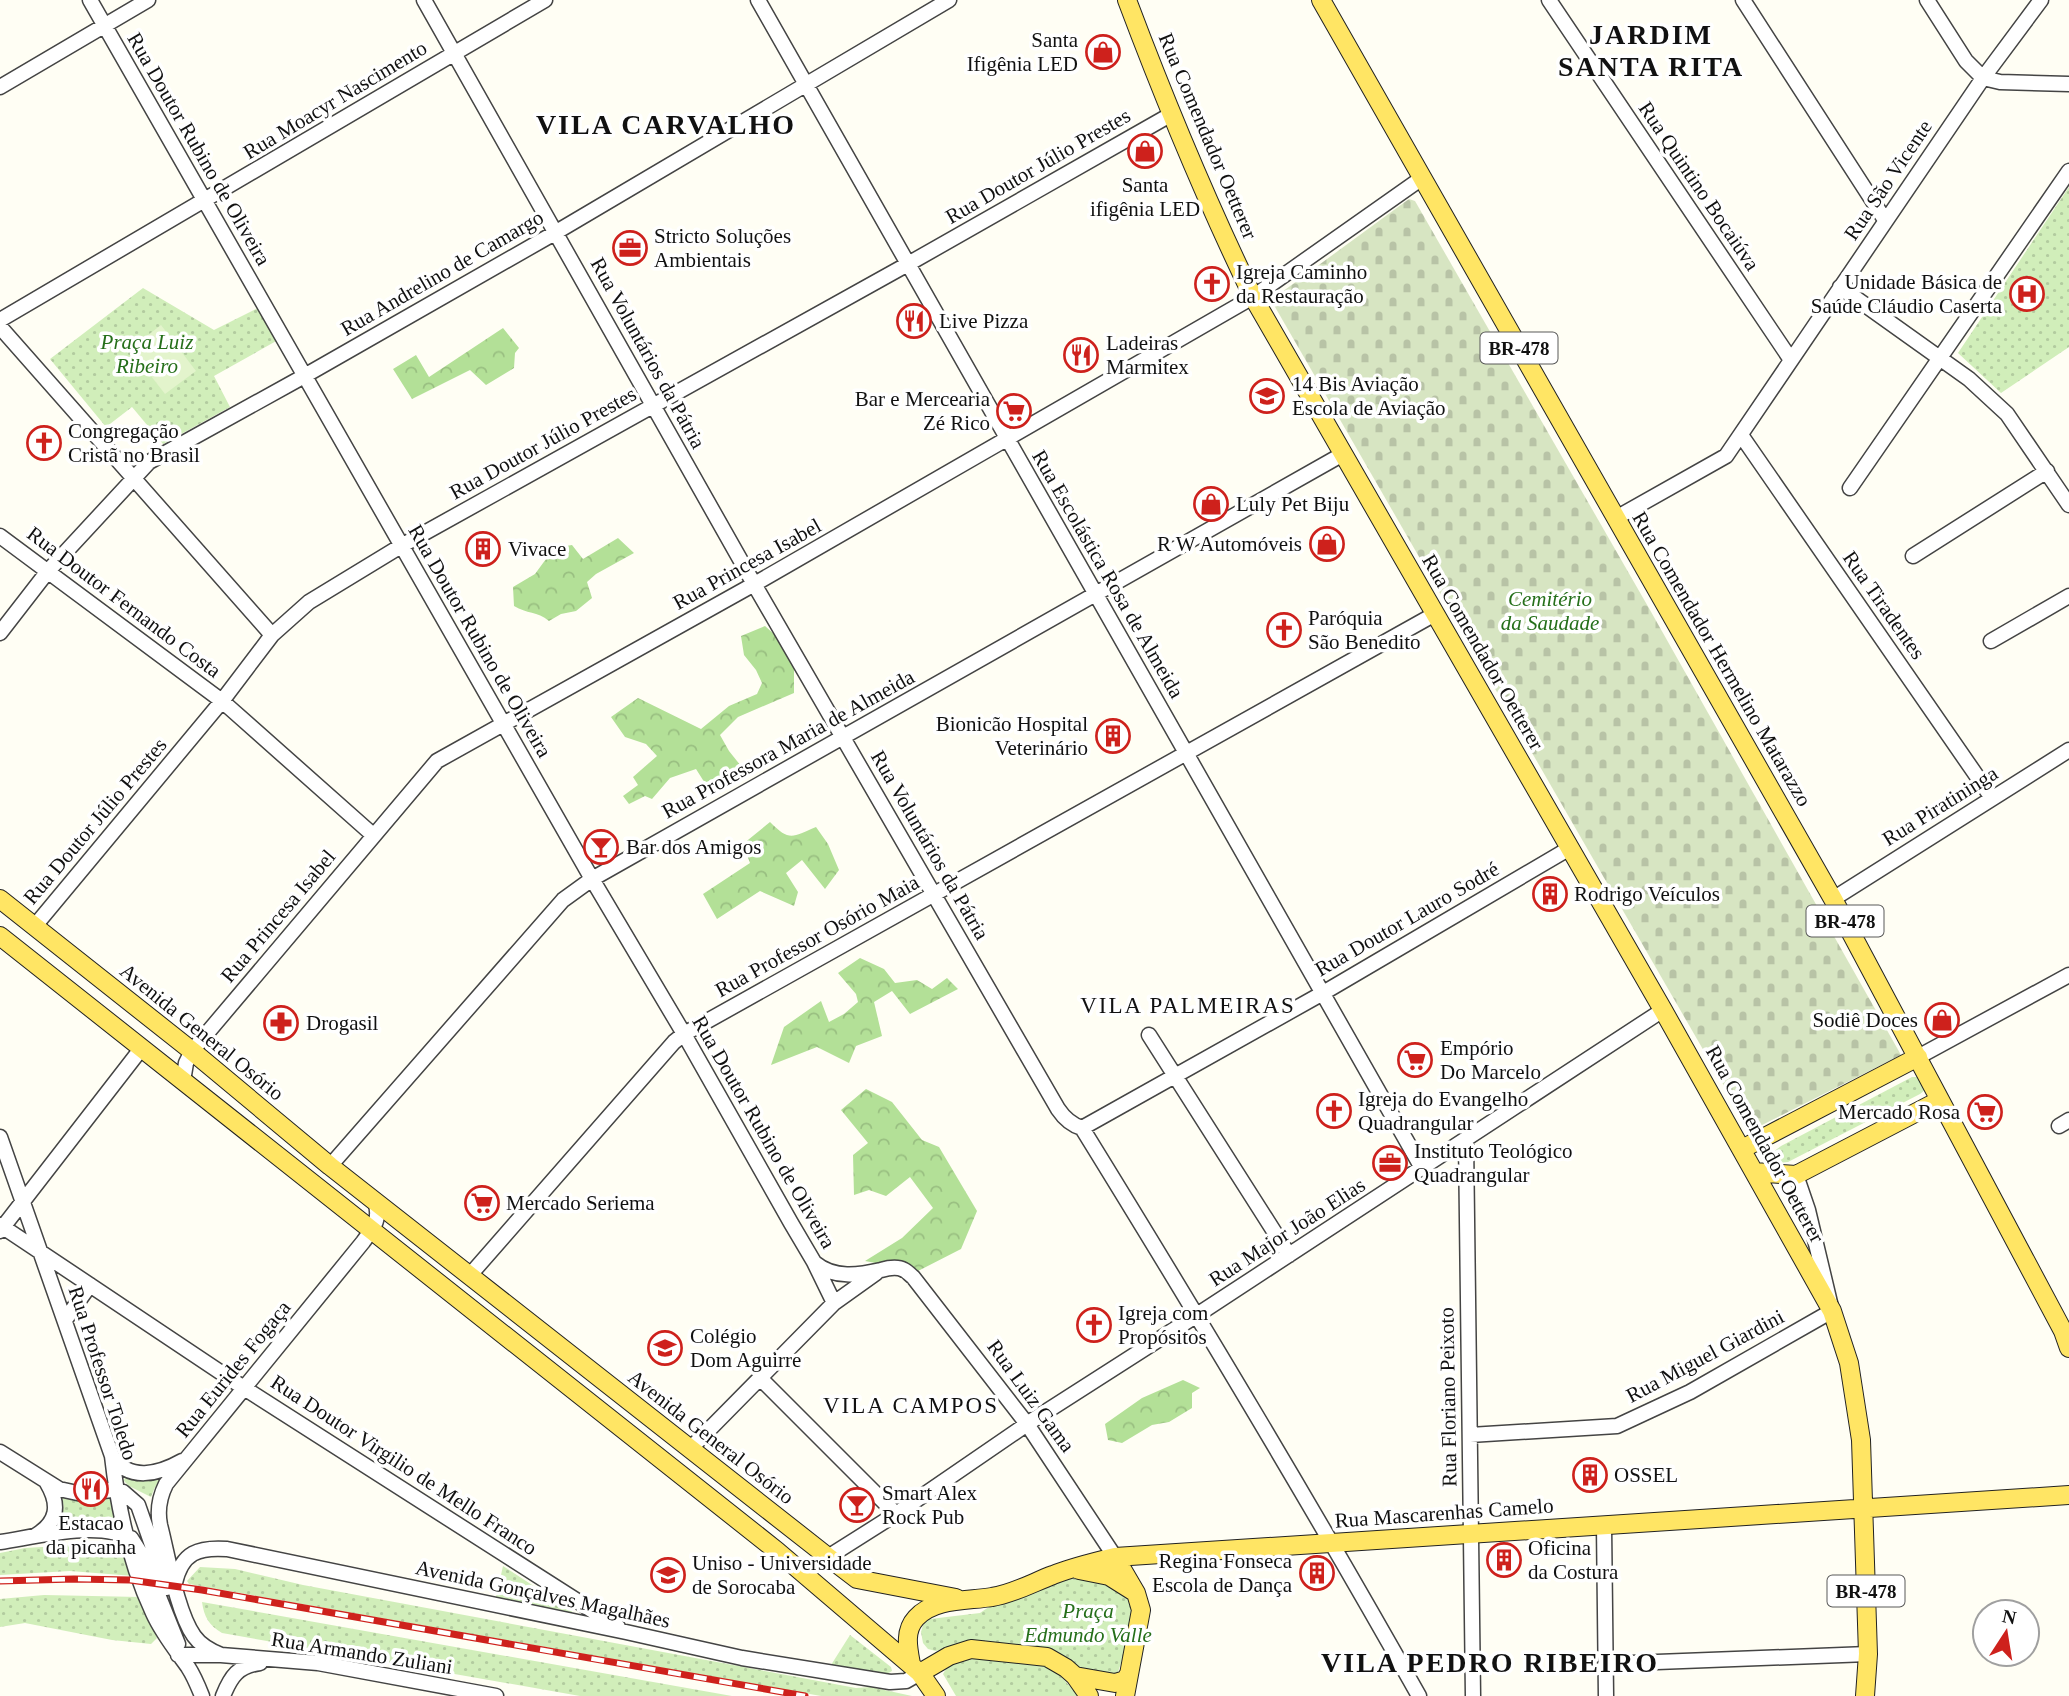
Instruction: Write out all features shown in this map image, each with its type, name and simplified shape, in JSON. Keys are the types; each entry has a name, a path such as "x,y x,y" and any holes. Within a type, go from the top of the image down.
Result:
{"main road":[{"name":"Rua Comendador Oetterer","path":"1127,0 1170,115 1253,298 1664,1010 1832,1311 1849,1363 1861,1440 1868,1654 1865,1696"},
{"name":"Rua Comendador Hermelino Matarazzo","path":"1321,0 1833,899 2067,1335"},
{"name":"Avenida General Osório","path":"0,900 192,1051 330,1166 828,1557 857,1578 963,1600"},
{"path":"0,936 921,1667"},
{"path":"1742,1149 1918,1057"},
{"path":"1755,1172 1792,1174 1940,1100"},
{"path":"1771,1134 1763,1145 1761,1155 1773,1171 1792,1174"},
{"name":"Rua Mascarenhas Camelo","path":"1115,1557 2069,1495"},
{"path":"777,1551 812,1561 828,1557"},
{"path":"936,1696 907,1646 908,1632 918,1616 938,1605 996,1597 1068,1569 1115,1557 1136,1593 1140,1610 1125,1696"},
{"path":"1068,1569 1101,1573 1136,1593"},
{"path":"921,1667 971,1650 1047,1657 1075,1676 1089,1696"},
{"name":"Rua Comendador Oetterer","path":"1868,1654 1876,1681 1877,1696"},
{"path":"1075,1676 1115,1682 1125,1679 1129,1674"}],"street":[{"name":"Rua Doutor Rubino de Oliveira","path":"90,0 592,879 684,1034 814,1262 834,1303"},
{"path":"0,88 148,0"},
{"name":"Rua Voluntários da Pátria","path":"424,0 754,584 1058,1109 1064,1118 1082,1128 1333,1544 1419,1696"},
{"name":"Rua Moacyr Nascimento","path":"0,320 545,0"},
{"name":"Rua Escolástica Rosa de Almeida","path":"758,0 1422,1168"},
{"name":"Rua Andrelino de Camargo","path":"0,634 48,571 149,462 556,232 949,0"},
{"name":"Rua Quintino Bocaiúva","path":"1549,0 1791,360"},
{"path":"1743,0 1885,220"},
{"path":"1927,0 1966,61 1983,78 2000,82 2069,83"},
{"name":"Rua São Vicente","path":"1616,518 1726,456 1983,78 2041,0"},
{"name":"Rua Doutor Júlio Prestes","path":"34,927 222,701 272,635 309,602 401,546 1170,115"},
{"path":"1850,488 2069,171"},
{"name":"Rua Princesa Isabel","path":"183,1081 186,1063 192,1051 437,761 754,584 1253,298 1422,178"},
{"path":"1840,287 1969,379 2007,414 2069,505"},
{"path":"0,327 272,635"},
{"name":"Rua Tiradentes","path":"1741,435 1992,798"},
{"name":"Rua Professora Maria de Almeida","path":"330,1166 563,900 592,879 1343,454"},
{"path":"1913,556 2047,471"},
{"name":"Rua Doutor Fernando Costa","path":"0,536 222,701 373,835"},
{"path":"1991,641 2069,596"},
{"name":"Rua Professor Osório Maia","path":"470,1275 674,1042 684,1034 1436,614"},
{"name":"Rua Piratininga","path":"1833,899 2069,750"},
{"name":"Rua Doutor Lauro Sodré","path":"1082,1128 1323,993 1570,848"},
{"path":"1918,1057 2069,975"},
{"name":"Rua Major João Elias","path":"828,1557 1027,1424 1664,1010"},
{"path":"1149,1035 1289,1255"},
{"path":"1,1228 141,1049"},
{"name":"Rua Professor Toledo","path":"0,1137 112,1456 116,1490 128,1538 152,1611 183,1659 202,1696"},
{"name":"Rua Floriano Peixoto","path":"1466,1140 1473,1696"},
{"name":"Rua Comendador Oetterer","path":"1792,1174 1808,1210 1832,1311"},
{"path":"372,1230 379,1212 375,1200"},
{"name":"Rua Doutor Virgilio de Mello Franco","path":"1,1228 39,1250 244,1388 626,1632"},
{"name":"Rua Eurides Fogaça","path":"175,1584 158,1513 160,1497 166,1484 372,1230"},
{"path":"814,1262 824,1270 846,1275 880,1270"},
{"name":"Rua Luiz Gama","path":"880,1270 903,1269 913,1277 1027,1424 1115,1557"},
{"path":"690,1449 834,1303 880,1270"},
{"path":"65,1320 90,1285"},
{"name":"Rua Miguel Giardini","path":"1470,1436 1618,1426 1690,1392 1832,1311"},
{"path":"760,1378 896,1514"},
{"path":"0,1452 59,1489 82,1494 116,1490 123,1492 138,1505 186,1632 204,1651 221,1656"},
{"path":"112,1456 125,1470 143,1473 164,1469 185,1460"},
{"path":"34,1537 44,1529 56,1506 54,1495 47,1483"},
{"path":"1604,1526 1606,1696"},
{"path":"0,1542 78,1531 104,1531 121,1539 128,1538"},
{"name":"Avenida Gonçalves Magalhães","path":"175,1584 178,1570 188,1556 205,1549 228,1549 742,1658 890,1682 906,1681 921,1667"},
{"path":"175,1584 194,1637 221,1656"},
{"path":"1605,1664 1868,1654"},
{"name":"Rua Armando Zuliani","path":"183,1659 221,1656 318,1663 496,1696"},
{"path":"223,1696 232,1677 244,1667 278,1660"}],"green space":[{"path":"2069,187 2069,347 2001,393 1958,353"},
{"name":"Cemitério da Saudade","path":"1409,199 1415,201 1901,1055 1750,1131 1271,300"},
{"name":"Praça Luiz Ribeiro","path":"143,288 214,330 258,308 278,340 214,376 230,407 163,444 132,407 106,427 50,359"},
{"path":"161,325 196,371 165,394 130,349"},
{"path":"503,328 519,348 515,353 514,368 486,385 470,370 412,399 393,369 416,355 429,377"},
{"path":"618,538 634,553 587,582 592,598 576,611 561,614 549,621 514,606 513,587 535,574 554,548 572,545 583,559"},
{"path":"765,626 794,652 794,693 738,717 720,735 745,771 708,788 696,769 670,778 652,799 645,796 629,804 623,796 638,785 633,777 657,756 646,744 625,737 611,717 638,698 701,729 729,706 757,694 762,683 744,655 741,636"},
{"path":"770,822 782,833 792,836 816,827 828,844 839,870 825,889 802,860 786,873 798,892 794,906 760,891 717,919 703,894 750,863 743,844"},
{"path":"860,958 884,969 895,983 917,980 932,989 947,978 958,989 910,1014 892,991 874,1002 882,1036 856,1046 849,1063 817,1047 771,1065 784,1027 821,1001 829,1022 858,1002 856,994 838,973"},
{"path":"1912,1077 1921,1077 1925,1084 1925,1090 1920,1094 1788,1162 1778,1163 1773,1159 1773,1152 1781,1146"},
{"path":"866,1089 892,1102 922,1140 939,1147 977,1211 961,1249 918,1271 865,1261 902,1238 933,1208 910,1177 886,1196 869,1190 854,1195 853,1155 868,1143 841,1110"},
{"path":"1183,1380 1200,1388 1192,1393 1192,1408 1169,1422 1152,1425 1122,1443 1108,1440 1105,1424 1142,1398"},
{"path":"125,1476 160,1477 162,1480 151,1497 129,1486 124,1481"},
{"path":"61,1495 82,1499 111,1498 119,1523 55,1526 63,1511"},
{"path":"76,1545 104,1547 119,1553 130,1566 134,1576 70,1571 0,1575 0,1553 25,1548"},
{"path":"503,1566 572,1611 571,1613 496,1597"},
{"path":"200,1567 235,1569 303,1585 856,1688 871,1687 912,1696 821,1696 189,1584 187,1581"},
{"name":"Praça Edmundo Valle","path":"1071,1574 1109,1583 1128,1597 1138,1619 1131,1646 1122,1660 1116,1678 1080,1673 1049,1652 963,1642 936,1651 928,1649 923,1643 923,1625 930,1619 980,1613 996,1602"},
{"path":"44,1595 140,1597 157,1638 151,1644 112,1640 25,1623 0,1627 0,1599"},
{"path":"202,1602 732,1696 580,1696 222,1633 208,1620"},
{"path":"850,1635 891,1667 892,1671 883,1676 831,1665"},
{"path":"1002,1657 1046,1664 1079,1696 956,1696 943,1674 949,1664 968,1659"}],"railway":[{"path":"0,1581 130,1580 202,1590 805,1696"}],"place":[{"name":"Santa Ifigênia LED","path":"1103,52"},
{"name":"Santa ifigênia LED","path":"1145,151"},
{"name":"Stricto Soluções Ambientais","path":"630,248"},
{"name":"Igreja Caminho da Restauração","path":"1212,284"},
{"name":"Unidade Básica de Saúde Cláudio Caserta","path":"2027,294"},
{"name":"Live Pizza","path":"914,321"},
{"name":"Ladeiras Marmitex","path":"1081,355"},
{"name":"14 Bis Aviação Escola de Aviação","path":"1267,396"},
{"name":"Bar e Mercearia Zé Rico","path":"1014,411"},
{"name":"Congregação Cristã no Brasil","path":"44,443"},
{"name":"Luly Pet Biju","path":"1211,504"},
{"name":"R W Automóveis","path":"1327,544"},
{"name":"Vivace","path":"483,549"},
{"name":"Paróquia São Benedito","path":"1284,630"},
{"name":"Bionicão Hospital Veterinário","path":"1113,736"},
{"name":"Bar dos Amigos","path":"601,847"},
{"name":"Rodrigo Veículos","path":"1550,894"},
{"name":"Sodiê Doces","path":"1942,1020"},
{"name":"Drogasil","path":"281,1023"},
{"name":"Empório Do Marcelo","path":"1415,1060"},
{"name":"Igreja do Evangelho Quadrangular","path":"1334,1111"},
{"name":"Mercado Rosa","path":"1985,1112"},
{"name":"Instituto Teológico Quadrangular","path":"1390,1163"},
{"name":"Mercado Seriema","path":"482,1203"},
{"name":"Igreja com Propósitos","path":"1094,1325"},
{"name":"Colégio Dom Aguirre","path":"665,1348"},
{"name":"OSSEL","path":"1590,1475"},
{"name":"Estacao da picanha","path":"91,1489"},
{"name":"Smart Alex Rock Pub","path":"857,1505"},
{"name":"Oficina da Costura","path":"1504,1560"},
{"name":"Regina Fonseca Escola de Dança","path":"1317,1573"},
{"name":"Uniso - Universidade de Sorocaba","path":"668,1575"}],"district":[{"name":"JARDIM SANTA RITA","path":"1651,50"},
{"name":"VILA CARVALHO","path":"666,124"},
{"name":"VILA PALMEIRAS","path":"1188,1005"},
{"name":"VILA CAMPOS","path":"911,1405"},
{"name":"VILA PEDRO RIBEIRO","path":"1490,1662"}]}
